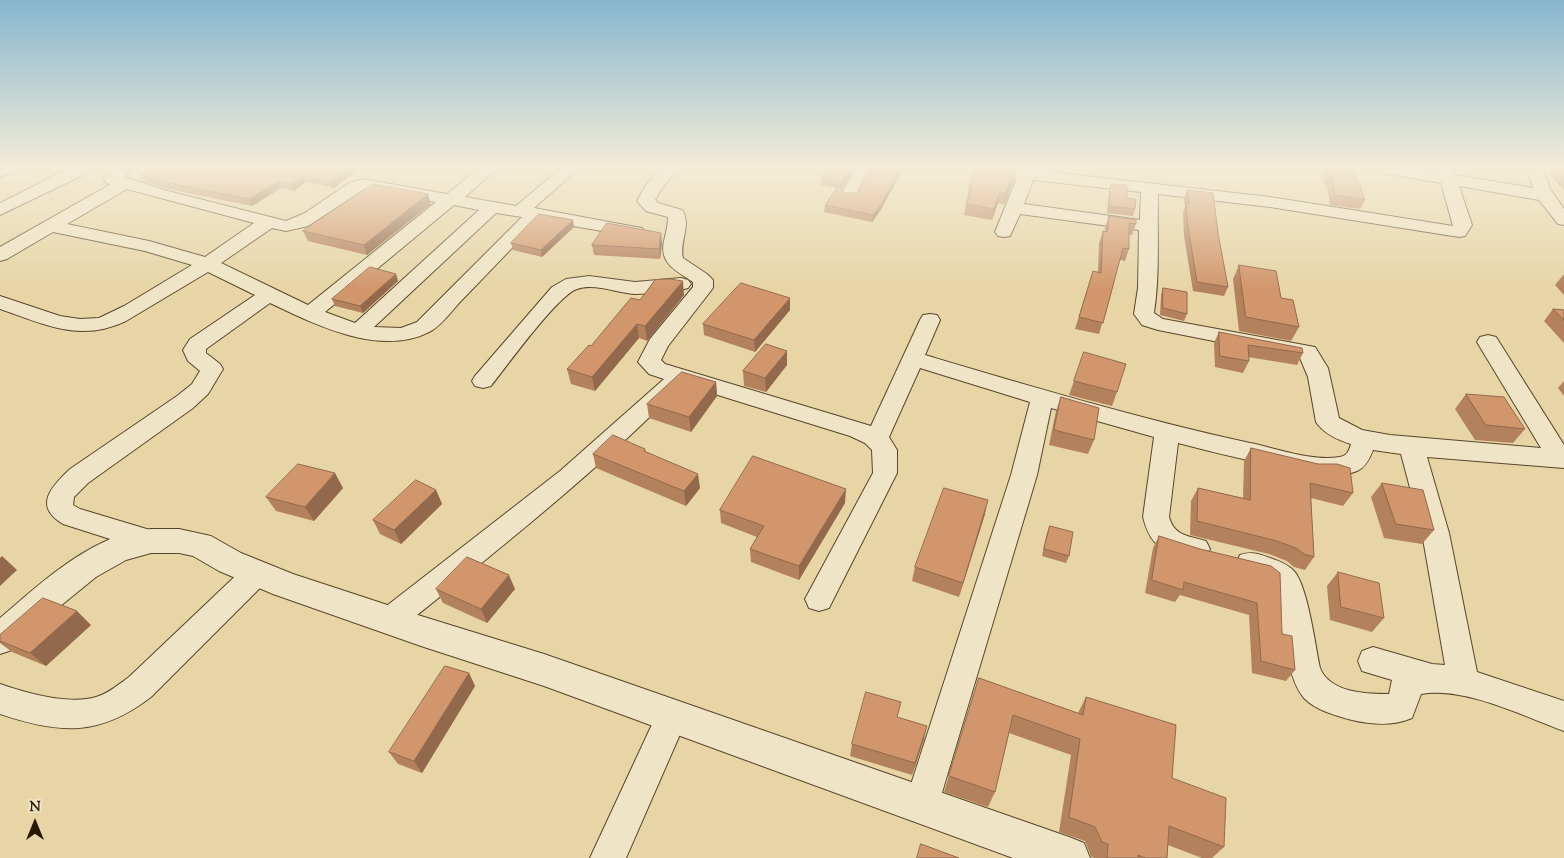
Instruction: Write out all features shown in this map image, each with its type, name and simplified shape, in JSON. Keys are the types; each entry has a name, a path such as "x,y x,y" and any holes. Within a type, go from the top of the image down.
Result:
{"street":[{"path":"0,256 75,209"},
{"path":"227,209 268,222 293,226 320,209"},
{"path":"311,313 441,209"},
{"path":"358,331 490,209"},
{"path":"511,209 672,238"},
{"path":"51,226 164,250 207,264 268,295 358,331 391,336 416,333 440,312 532,209"},
{"path":"659,209 676,214 678,220 672,238 673,256 677,263 693,271 704,280"},
{"path":"1004,232 1014,209"},
{"path":"1022,209 1148,226"},
{"path":"1149,209 1146,255 1148,288 1144,314 1149,320 1158,324 1307,352 1314,360 1320,373 1328,422 1345,432 1364,438 1410,447 1562,459"},
{"path":"1312,209 1459,232 1463,224 1458,209"},
{"path":"1554,209 1564,220"},
{"path":"0,302 66,324 91,325 103,323 155,296 207,264 268,222"},
{"path":"704,280 703,288 658,344 651,354 649,362 657,369 678,376 858,430 877,438 884,447 887,457 885,473 819,599"},
{"path":"483,381 546,304 559,291 573,283 589,282 635,288 669,286 704,280"},
{"path":"151,541 72,517 60,510 59,500 65,489 79,476 185,402 200,389 212,369 196,356 194,350 198,344 268,295"},
{"path":"877,438 930,320"},
{"path":"1488,342 1562,459"},
{"path":"912,358 1042,398 1166,432 1223,446 1326,466 1343,466 1355,461 1362,452 1364,438"},
{"path":"390,620 594,455 634,421 678,376"},
{"path":"921,806 1024,475 1042,398"},
{"path":"1166,432 1156,517 1158,528 1162,535 1170,541 1269,568 1283,576 1288,585 1293,603 1305,668 1310,681 1318,690 1340,700 1373,710 1389,711 1401,708 1405,698 1405,686 1412,679 1428,677"},
{"path":"1410,447 1421,474 1432,518 1463,680"},
{"path":"0,639 85,568 118,549 151,541 179,541 200,545 230,562 257,573 390,620 544,670 921,806 1031,851 1069,858"},
{"path":"0,699 18,706 61,712 95,712 122,700 140,687 257,573"},
{"path":"1373,661 1428,677 1463,680 1564,716"},
{"path":"608,858 672,716"}],"building":[{"path":"336,209 409,209 364,245 303,231"},
{"path":"844,209 878,209 873,215"},
{"path":"1187,209 1215,209 1228,287 1197,282"},
{"path":"539,214 573,220 541,250 511,243"},
{"path":"1109,216 1136,220 1136,224 1129,223 1129,249 1123,248 1103,323 1079,317 1093,271 1101,273 1103,231 1107,232"},
{"path":"607,223 661,233 659,249 592,245"},
{"path":"1239,265 1276,271 1281,298 1293,300 1299,327 1246,317"},
{"path":"370,267 396,274 360,306 332,299"},
{"path":"670,279 683,281 645,326 637,324 592,377 567,369 589,345 591,346 631,298 640,300 655,280"},
{"path":"741,283 790,298 754,340 703,324"},
{"path":"1163,288 1187,292 1187,314 1163,308"},
{"path":"1553,309 1564,310 1564,320"},
{"path":"1219,332 1302,348 1303,353 1248,345 1249,361 1220,356"},
{"path":"766,344 787,351 765,378 743,371"},
{"path":"1084,352 1126,364 1117,392 1074,381"},
{"path":"682,372 716,382 689,417 647,404"},
{"path":"1466,394 1504,397 1525,429 1486,425"},
{"path":"1061,397 1099,408 1094,440 1054,430"},
{"path":"613,435 645,449 644,451 698,474 684,491 593,454"},
{"path":"1251,448 1318,464 1337,464 1350,468 1353,493 1310,483 1314,557 1277,541 1197,521 1198,488 1250,500"},
{"path":"753,456 846,489 799,566 750,549 764,526 720,510"},
{"path":"298,464 335,473 305,507 266,497"},
{"path":"416,480 436,490 394,530 373,520"},
{"path":"1382,483 1423,490 1434,530 1396,524"},
{"path":"944,488 988,500 963,583 915,567"},
{"path":"1050,526 1073,532 1069,556 1044,549"},
{"path":"1159,536 1200,549 1271,566 1280,573 1282,634 1292,636 1295,670 1261,661 1257,603 1184,582 1183,590 1152,580"},
{"path":"467,557 509,575 481,609 436,589"},
{"path":"1338,572 1379,583 1384,618 1341,607"},
{"path":"43,598 77,611 30,653 0,641 0,635"},
{"path":"445,666 469,673 414,761 389,752"},
{"path":"979,678 1083,715 1086,697 1176,725 1172,778 1226,798 1224,847 1169,826 1167,858 1145,858 1138,855 1138,858 1107,858 1108,844 1102,842 1095,827 1069,817 1080,739 1013,715 995,792 949,776"},
{"path":"866,692 901,702 897,717 927,726 915,763 852,744"},
{"path":"921,844 959,858 917,858"}]}
